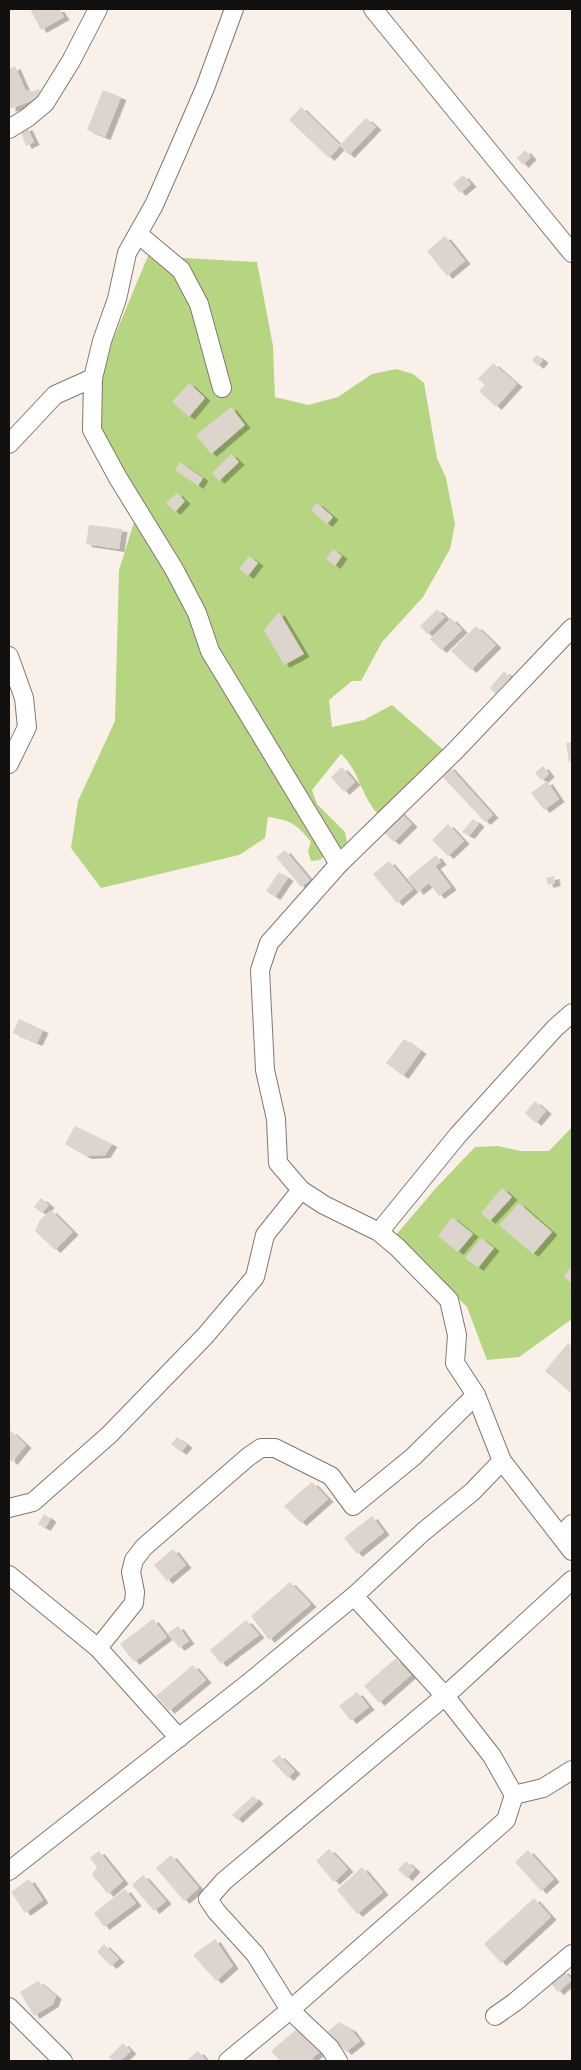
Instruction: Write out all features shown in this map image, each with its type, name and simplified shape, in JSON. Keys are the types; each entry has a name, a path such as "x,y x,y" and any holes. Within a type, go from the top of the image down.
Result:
{"street":[{"path":"9,129 27,118 44,103 71,60 98,9"},
{"path":"234,9 205,88 154,205 127,253 117,299 102,341 93,378 92,430 118,478 174,569 197,613 210,651 339,864"},
{"path":"373,9 572,253"},
{"path":"138,234 181,270 198,304 222,388"},
{"path":"9,444 55,395 93,378"},
{"path":"572,628 456,751 339,864 269,943 260,970 265,1070 276,1119 278,1163 301,1190 324,1205 379,1232 411,1260 449,1300 457,1335 455,1363 476,1396 502,1461 567,1530 572,1551"},
{"path":"9,656 24,698 26,727 9,764"},
{"path":"379,1232 458,1135 554,1028 572,1013"},
{"path":"9,1508 33,1502 109,1436 205,1336 255,1277 265,1235 301,1190"},
{"path":"98,1648 134,1603 135,1592 131,1572 134,1560 144,1547 248,1457 261,1448 276,1448 331,1476 353,1506 413,1456 476,1396"},
{"path":"9,1871 179,1738 354,1596 423,1532 472,1492 502,1461"},
{"path":"9,1575 98,1648 179,1738"},
{"path":"338,2061 330,2048 290,2010 255,1954 216,1911 208,1899 224,1881 445,1696 572,1580"},
{"path":"228,2061 290,2010 506,1820 514,1795 492,1756 445,1696 354,1596"},
{"path":"514,1795 542,1788 572,1770"},
{"path":"495,2016 515,2002 572,1954"},
{"path":"9,2007 63,2061"}],"green space":[{"path":"148,256 257,262 273,346 275,397 308,405 338,397 372,374 396,369 413,374 424,383 437,458 446,478 455,524 450,549 423,597 382,642 361,681 352,681 329,700 332,727 364,720 392,705 447,753 382,818 375,811 353,769 341,754 312,790 317,804 345,832 347,842 332,856 325,855 320,860 311,861 308,851 311,842 301,831 288,821 268,817 265,838 239,855 101,888 71,848 78,801 115,721 119,570 141,500 102,439 97,397 112,342"},
{"path":"572,1127 572,1319 519,1357 487,1360 467,1307 395,1236 436,1188 475,1147 498,1146 520,1151 549,1151"}],"building":[{"path":"30,9 59,9 64,17 41,30"},
{"path":"15,66 26,91 29,90 30,92 39,89 42,97 10,109 9,69"},
{"path":"103,90 121,97 105,137 87,130"},
{"path":"301,107 340,145 366,118 376,127 349,155 340,146 329,158 289,120"},
{"path":"27,127 34,142 26,146 20,130"},
{"path":"525,150 531,157 523,165 517,158"},
{"path":"463,175 471,184 460,193 453,184"},
{"path":"445,236 465,261 447,276 427,251"},
{"path":"537,355 543,360 538,366 532,360"},
{"path":"493,363 517,384 496,407 479,391 485,385 478,379"},
{"path":"189,383 205,398 189,417 172,402"},
{"path":"231,407 245,425 211,454 196,435"},
{"path":"231,454 239,462 219,481 212,473"},
{"path":"180,462 203,478 198,486 175,470"},
{"path":"177,493 185,501 175,512 166,503"},
{"path":"317,503 333,517 327,524 311,510"},
{"path":"89,525 122,529 119,549 86,544"},
{"path":"333,549 342,556 335,566 326,559"},
{"path":"249,556 258,563 248,576 239,569"},
{"path":"437,609 445,617 427,634 420,626"},
{"path":"279,612 304,654 284,665 264,630"},
{"path":"451,618 462,630 441,650 430,639"},
{"path":"476,626 496,645 471,670 451,651"},
{"path":"504,671 514,680 499,697 490,688"},
{"path":"572,742 572,761 569,762 566,743"},
{"path":"449,766 493,815 485,822 440,774"},
{"path":"543,766 549,774 542,781 535,773"},
{"path":"342,767 355,782 344,792 331,777"},
{"path":"547,781 559,799 544,810 531,793"},
{"path":"398,810 412,824 394,842 380,829"},
{"path":"473,819 479,824 469,836 462,832"},
{"path":"448,824 464,841 448,856 432,840"},
{"path":"285,850 310,880 301,887 276,857"},
{"path":"436,855 441,862 435,866 451,887 439,896 429,883 418,892 408,878"},
{"path":"389,861 413,889 397,903 373,874"},
{"path":"279,872 288,878 275,897 266,891"},
{"path":"554,876 555,883 548,885 546,878"},
{"path":"19,1019 43,1030 37,1043 13,1033"},
{"path":"404,1039 421,1051 403,1076 386,1063"},
{"path":"535,1101 546,1111 536,1123 525,1113"},
{"path":"75,1126 112,1144 105,1155 86,1156 65,1144"},
{"path":"502,1188 512,1197 490,1221 481,1213"},
{"path":"41,1198 49,1205 42,1213 34,1207"},
{"path":"519,1203 552,1232 533,1254 499,1225"},
{"path":"51,1210 73,1232 55,1250 35,1231 40,1220"},
{"path":"452,1217 473,1234 458,1252 438,1236"},
{"path":"481,1238 494,1248 478,1268 465,1258"},
{"path":"572,1266 572,1284 564,1276"},
{"path":"568,1343 572,1347 572,1394 545,1371"},
{"path":"11,1431 26,1445 12,1462 9,1459 9,1434"},
{"path":"177,1437 187,1445 181,1452 171,1444"},
{"path":"312,1482 328,1499 301,1523 284,1506"},
{"path":"44,1514 51,1519 45,1528 38,1524"},
{"path":"372,1516 384,1532 357,1554 344,1538"},
{"path":"173,1549 186,1565 167,1581 154,1565"},
{"path":"290,1582 311,1604 269,1640 251,1616"},
{"path":"153,1619 167,1637 134,1662 120,1644"},
{"path":"246,1620 259,1635 221,1664 210,1650"},
{"path":"178,1626 189,1641 179,1648 168,1633"},
{"path":"396,1658 411,1675 379,1703 364,1686"},
{"path":"193,1665 206,1680 169,1711 156,1696"},
{"path":"357,1692 369,1707 351,1721 339,1706"},
{"path":"279,1755 295,1771 288,1778 272,1761"},
{"path":"253,1796 258,1801 237,1820 232,1815"},
{"path":"329,1849 348,1869 334,1882 316,1861"},
{"path":"528,1850 554,1879 541,1891 515,1862"},
{"path":"99,1851 123,1881 108,1894 92,1875 97,1867 90,1858"},
{"path":"171,1855 199,1888 184,1901 156,1868"},
{"path":"406,1861 415,1869 407,1878 398,1870"},
{"path":"362,1867 383,1892 357,1914 337,1890"},
{"path":"143,1875 166,1901 154,1911 132,1885"},
{"path":"29,1879 43,1900 25,1913 11,1892"},
{"path":"125,1889 136,1903 104,1927 94,1913"},
{"path":"534,1898 551,1917 501,1963 484,1944"},
{"path":"215,1939 233,1966 216,1981 193,1955"},
{"path":"104,1944 119,1959 111,1966 97,1952"},
{"path":"563,1970 572,1980 558,1992 549,1981"},
{"path":"38,1981 56,1996 53,2004 34,2016 20,1992"},
{"path":"339,2022 351,2029 360,2041 346,2052 327,2032"},
{"path":"298,2028 320,2052 312,2058 315,2061 280,2061 271,2051"},
{"path":"123,2043 131,2051 120,2061 113,2061 109,2057"},
{"path":"198,2051 207,2061 186,2061"}]}
